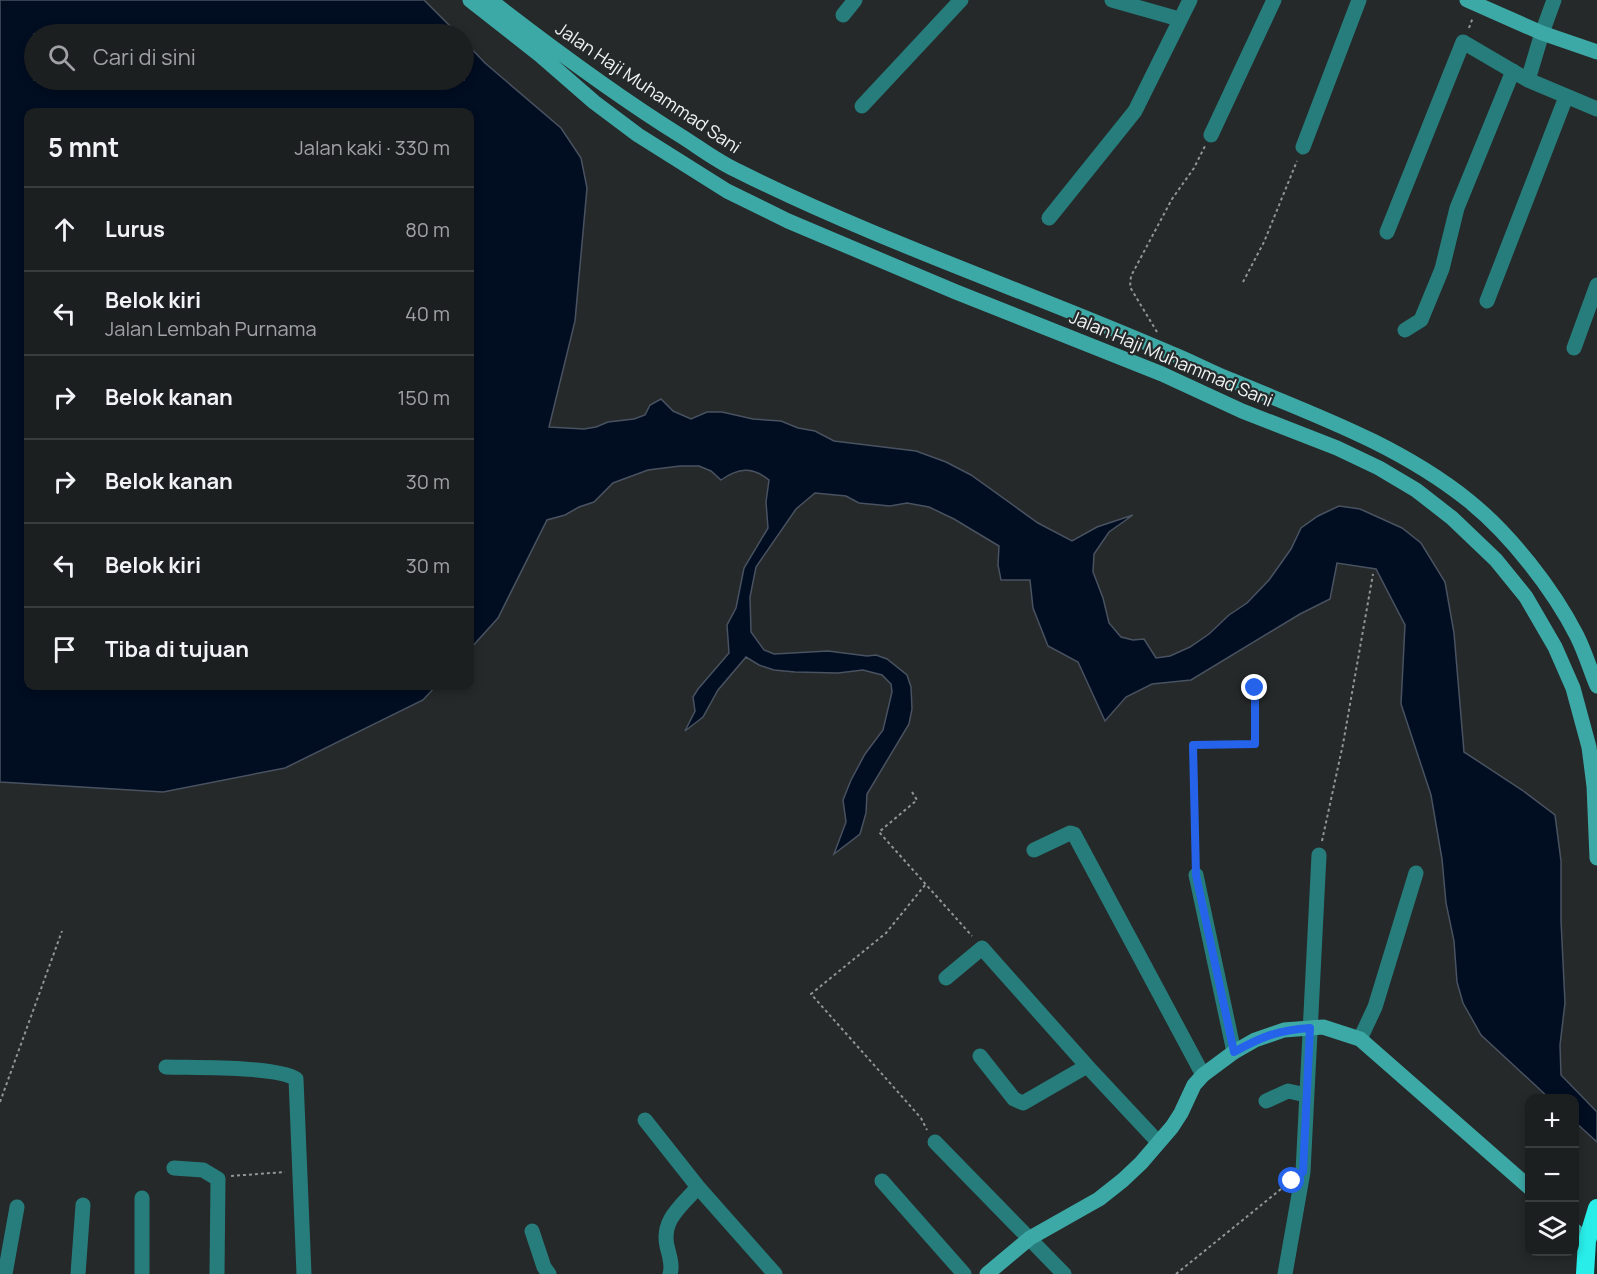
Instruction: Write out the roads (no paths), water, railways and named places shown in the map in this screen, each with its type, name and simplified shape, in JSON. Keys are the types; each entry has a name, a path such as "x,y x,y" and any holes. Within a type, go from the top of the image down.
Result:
{"highway":[{"path":"1584,1273 1581,1235 1597,1208"}],"main road":[{"path":"470,0 544,51"},
{"name":"Jalan Haji Muhammad Sani","path":"490,0 594,102 638,135 727,192 788,221 956,292 1162,374 1242,411 1337,448 1379,468 1416,490 1452,518 1496,560 1526,597 1555,648 1573,688 1589,747 1594,786 1597,858"},
{"path":"1472,3 1542,33 1597,52"},
{"name":"Jalan Haji Muhammad Sani","path":"544,51 735,170 964,271 1170,352 1227,379 1364,435 1409,459 1470,502 1512,543 1549,591 1577,636 1597,686"},
{"path":"1162,374 1170,352"},
{"path":"987,1274 1030,1238 1099,1199 1141,1162 1172,1127 1194,1085 1203,1075 1234,1052 1256,1040 1284,1030 1323,1027 1360,1039 1525,1184"}],"street":[{"path":"843,15 855,0"},
{"path":"862,105 961,0"},
{"path":"1112,0 1179,19"},
{"path":"1049,218 1135,111 1190,0"},
{"path":"1211,135 1274,0"},
{"path":"1303,147 1359,0"},
{"path":"1528,80 1554,0"},
{"path":"1387,232 1463,42 1528,80 1597,109"},
{"path":"1405,330 1421,320 1442,269 1457,208 1513,71"},
{"path":"1487,301 1566,97"},
{"path":"1574,348 1597,285"},
{"path":"1034,850 1070,833 1074,834 1203,1075"},
{"path":"1286,1274 1303,1172 1319,855"},
{"path":"1360,1039 1375,1007 1416,873"},
{"path":"1196,875 1234,1052"},
{"path":"946,978 982,948 1158,1142"},
{"path":"980,1056 1014,1099 1023,1103 1087,1066"},
{"path":"166,1067 269,1071 286,1074 296,1079 304,1274"},
{"path":"1266,1101 1288,1091 1306,1095"},
{"path":"645,1120 698,1187 776,1274"},
{"path":"935,1142 1064,1274"},
{"path":"174,1168 203,1170 218,1179 217,1274"},
{"path":"882,1181 964,1274"},
{"path":"670,1274 671,1262 665,1238 666,1226 675,1211 698,1187"},
{"path":"142,1198 142,1274"},
{"path":"78,1274 83,1205"},
{"path":"5,1274 16,1207"},
{"path":"532,1231 544,1267 549,1274"}],"water":[{"path":"0,0 424,0 448,24 24,24 24,90 474,90 474,51 561,128 581,158 587,188 575,321 549,427 584,429 608,422 634,419 645,415 650,405 661,399 673,411 691,419 707,412 722,412 753,419 781,421 798,428 815,431 834,441 916,451 946,462 971,475 1038,523 1072,541 1097,527 1133,515 1109,532 1094,554 1093,572 1109,623 1121,637 1133,640 1144,639 1156,658 1170,656 1190,647 1247,603 1269,580 1291,549 1301,528 1318,516 1339,506 1360,509 1402,528 1421,543 1445,582 1454,633 1464,752 1555,815 1561,861 1565,1003 1560,1045 1561,1075 1597,1112 1597,1142 1579,1126 1579,1094 1545,1094 1481,1035 1463,1003 1457,982 1454,941 1446,903 1442,859 1431,795 1401,704 1405,625 1376,569 1337,563 1330,599 1300,614 1191,680 1152,684 1126,697 1105,721 1078,662 1048,646 1033,608 1030,580 1001,580 998,565 999,546 929,507 907,503 890,506 859,503 846,496 815,493 796,509 756,567 750,597 751,632 764,650 774,654 828,651 876,655 887,659 907,675 911,687 912,709 909,724 867,794 866,813 860,834 834,854 846,822 843,800 865,754 883,730 892,692 891,684 882,675 863,670 838,673 774,670 746,657 718,690 703,717 685,731 695,711 693,697 729,653 727,625 736,608 744,568 768,528 766,502 769,480 763,475 745,470 733,473 721,480 711,471 699,466 648,470 613,483 594,502 547,520 498,618 474,645 474,108 24,108 24,690 432,690 423,700 285,768 163,792 0,782"}]}
